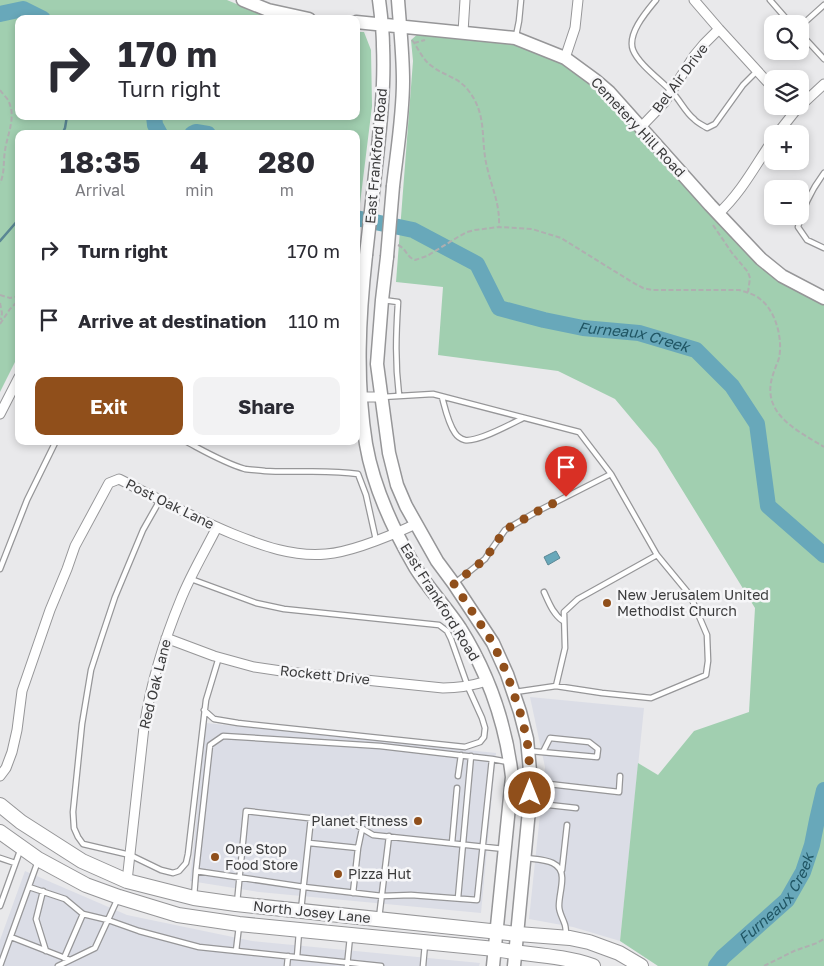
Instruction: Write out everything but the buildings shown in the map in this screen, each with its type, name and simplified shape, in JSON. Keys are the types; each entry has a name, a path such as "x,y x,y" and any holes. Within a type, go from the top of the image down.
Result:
{"main road":[{"name":"East Frankford Road","path":"360,327 381,121 384,64 379,0"},
{"name":"East Frankford Road","path":"398,0 403,79 382,300 378,364 381,397 389,453 397,484 406,506 437,561 493,643 507,674 520,712 529,757 530,782 518,934 514,959"},
{"path":"249,1 275,12 289,15"},
{"name":"Cemetery Hill Road","path":"360,22 515,38 565,58 602,86 641,127 715,219 782,276 824,298"},
{"name":"East Frankford Road","path":"360,404 366,445 374,476 389,515 416,567 472,648 495,701 510,756 512,777 493,966"},
{"path":"510,763 529,757"},
{"name":"North Josey Lane","path":"0,805 21,822 82,861 127,881 194,898 566,938 589,942 620,953 641,966"},
{"name":"North Josey Lane","path":"0,832 38,859 86,885 178,915 239,924 350,936 495,949 514,959 568,958 592,966"},
{"path":"236,904 239,924"},
{"path":"540,966 559,958"}],"street":[{"path":"463,32 465,0"},
{"path":"565,58 575,28 578,0"},
{"path":"694,0 764,78"},
{"name":"Bel Air Drive","path":"641,127 664,103 694,56 719,29"},
{"path":"809,96 824,84"},
{"path":"715,219 730,204 764,153"},
{"path":"0,414 15,385"},
{"path":"360,397 381,397"},
{"name":"Post Oak Lane","path":"0,775 6,768 12,752 22,691 50,610 75,546 109,483 119,479 217,527 264,546 285,552 327,554 343,551 398,533 416,524"},
{"name":"Red Oak Lane","path":"127,881 144,727 154,681 166,638 182,597 217,527"},
{"name":"Rockett Drive","path":"166,638 254,667 288,672 443,688 468,687 487,681"}],"lane":[{"path":"515,38 521,0"},
{"path":"656,0 643,15 636,29 632,39 633,50 641,63 672,92 694,119 707,128 715,124 743,84 757,71"},
{"path":"770,0 783,15"},
{"path":"809,18 824,5"},
{"path":"809,43 824,60"},
{"path":"824,172 802,213 798,227 807,240 824,248"},
{"path":"382,300 398,302 395,342 399,395"},
{"path":"381,397 433,394 580,432 611,474 657,555 690,595 708,635 706,675 651,698 556,686 513,692"},
{"path":"442,396 452,427 456,435 464,440 478,438 523,418"},
{"path":"0,569 26,500 54,445"},
{"path":"193,445 224,461 246,469 280,472 334,471 358,474 366,495 376,540"},
{"path":"454,584 485,559 505,530 611,474"},
{"path":"160,500 143,530 115,598 91,670 82,724 73,812 74,828 83,844 130,856 161,870 173,873 179,871 186,864 204,710 219,657"},
{"path":"556,686 564,648 564,612 578,600 657,555"},
{"path":"191,579 256,603 284,609 439,625 447,631 485,728 484,737 480,742 464,746 238,723 214,718 204,710"},
{"path":"544,592 555,614 563,621"},
{"path":"194,898 210,745 223,736 380,746 471,756 510,763"},
{"path":"529,757 543,752 597,757 598,749 589,742 550,738 543,752"},
{"path":"458,776 461,755"},
{"path":"458,898 471,756"},
{"path":"196,872 382,896 411,895 477,900 492,759"},
{"path":"530,782 619,792 620,776"},
{"path":"452,843 457,788"},
{"path":"529,802 576,808"},
{"path":"236,904 246,811 353,823 373,835 505,849"},
{"path":"301,911 312,818"},
{"path":"566,938 565,924 558,904 567,825"},
{"path":"353,892 362,829"},
{"path":"379,919 388,836"},
{"path":"309,843 358,848"},
{"path":"0,906 21,848"},
{"path":"0,858 15,863"},
{"path":"524,858 552,862 560,867 562,872"},
{"path":"0,966 38,859"},
{"path":"29,887 65,898 83,914 199,947 297,957 334,964 381,966"},
{"path":"43,891 36,919 46,951"},
{"path":"58,966 95,948 119,897"},
{"path":"64,958 83,914"},
{"path":"236,951 239,924"},
{"path":"297,957 300,930"},
{"path":"347,964 350,936"},
{"path":"10,937 70,960"},
{"path":"423,966 425,943"},
{"path":"287,966 288,956"}],"path":[{"path":"410,38 426,62 433,68 461,82 475,100 482,118 485,156 500,215 499,227"},
{"path":"414,44 425,40"},
{"path":"0,90 8,100 12,115 0,183"},
{"path":"715,219 732,253 748,272 750,278 748,292"},
{"path":"427,256 467,232 499,227 532,229 561,238 643,288 652,290 739,290 748,292 760,298 767,306 773,314 778,332 781,347 779,360 770,383 770,395 774,407 790,425 824,447"},
{"path":"0,295 10,298 15,297"},
{"path":"0,303 1,322"},
{"path":"1,322 15,304"},
{"path":"764,966 794,951 817,943 824,938"}],"shaded area":[{"path":"530,697 644,708 620,941 573,927 529,919 545,767"},
{"path":"206,723 496,753 481,913 259,892 190,881"},
{"path":"25,871 127,915 252,941 480,963 479,966 0,966 0,940"}],"green space":[{"path":"0,0 227,0 263,15 15,15 15,120 360,120 360,32 364,32 371,50 372,106 360,204 360,130 15,130 15,362 0,392"},
{"path":"419,33 516,44 548,56 577,73 626,120 754,261 782,283 824,304 824,966 658,966 620,941 638,763 658,775 694,731 749,712 755,608 657,449 615,399 558,371 438,355 443,287 396,282 413,61 411,40"}],"water":[{"path":"556,551 560,558 548,565 544,557"}],"waterway":[{"name":"Furneaux Creek","path":"0,14 23,9 35,15"},
{"path":"64,130 66,120"},
{"name":"Furneaux Creek","path":"154,120 158,130"},
{"name":"Furneaux Creek","path":"360,219 413,230 477,264 499,308 583,328 639,333 696,350 732,386 757,424 768,506 824,555"},
{"path":"0,241 15,224"},
{"name":"Furneaux Creek","path":"716,966 723,957 787,900 803,872 812,845 824,790"}],"place":[{"name":"New Jerusalem United Methodist Church","path":"607,603"},
{"name":"Planet Fitness","path":"418,821"},
{"name":"One Stop Food Store","path":"215,857"},
{"name":"Pizza Hut","path":"338,874"}],"route":[{"path":"530,793 527,739 507,674 493,643 454,584 485,559 505,530 566,497"}]}
